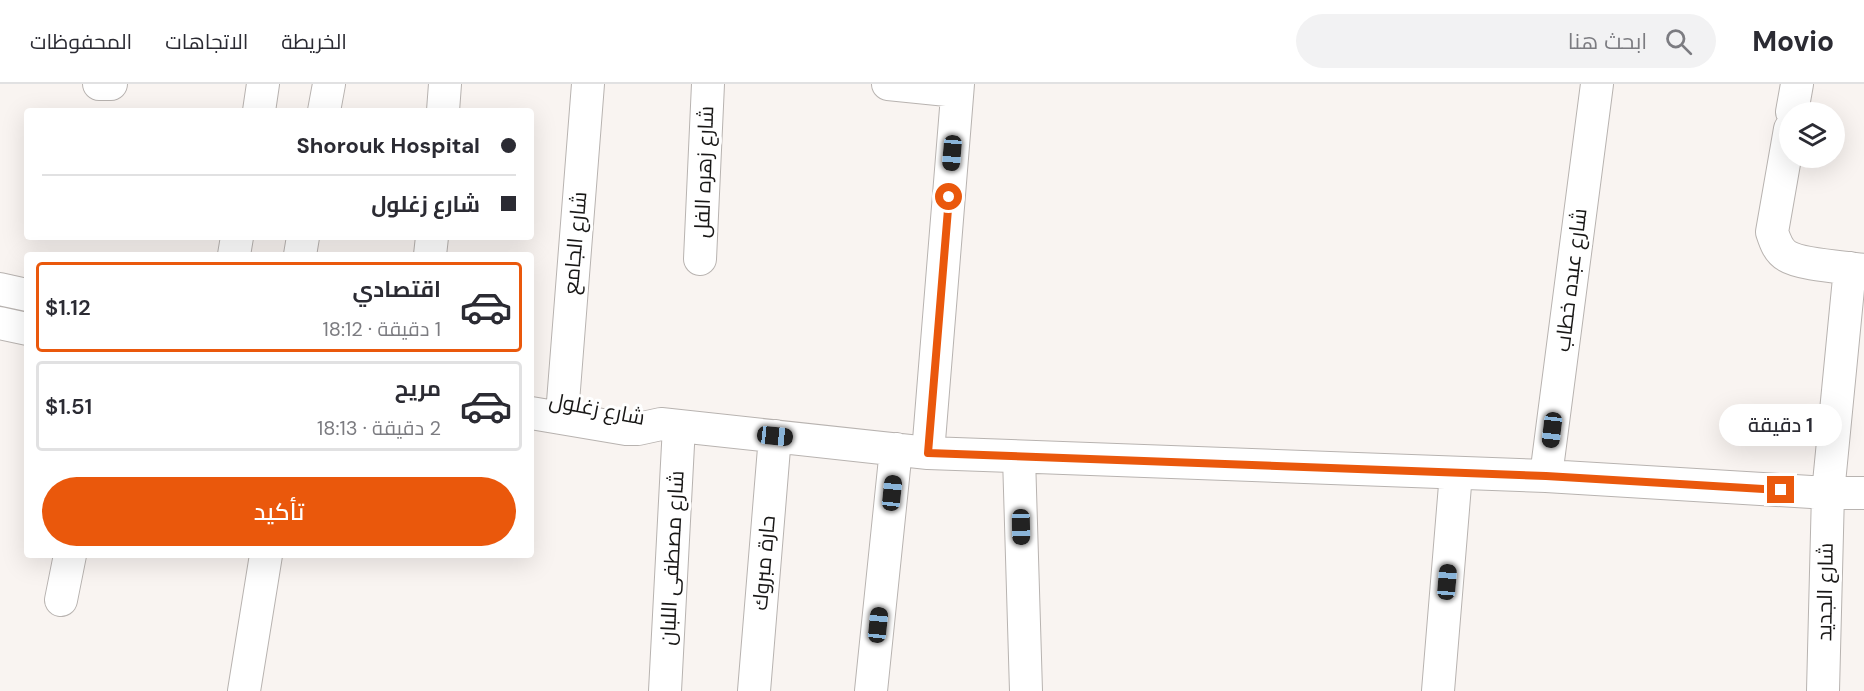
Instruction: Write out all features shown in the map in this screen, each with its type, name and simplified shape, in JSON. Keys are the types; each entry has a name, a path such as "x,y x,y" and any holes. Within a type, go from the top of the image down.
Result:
{"street":[{"path":"99,84 111,84"},
{"path":"259,108 263,84"},
{"path":"325,108 329,84"},
{"path":"443,108 445,84"},
{"name":"شارع الجامع","path":"563,402 588,84"},
{"name":"شارع زهره الفل","path":"700,259 708,84"},
{"path":"888,84 958,88 928,453"},
{"name":"شارع عبده خطاب","path":"1546,476 1597,84"},
{"path":"1794,102 1797,84"},
{"path":"1783,168 1772,232 1777,246 1787,257 1857,269"},
{"name":"شارع الجديد","path":"1823,691 1828,493 1857,269"},
{"path":"0,289 24,294"},
{"path":"0,322 24,328"},
{"name":"شارع زغلول","path":"534,397 641,415 670,425 928,453 1546,476 1828,493 1864,493"},
{"name":"شارع زغلول","path":"534,414 627,429 670,425"},
{"name":"شارع مصطفى اللبان","path":"665,691 670,425"},
{"name":"حارة مبروك","path":"754,691 775,436"},
{"path":"871,691 896,449"},
{"path":"1019,457 1026,691"},
{"path":"1438,691 1456,473"},
{"path":"61,600 69,558"},
{"path":"244,691 266,558"}],"route":[{"path":"949,197 928,453 1546,476 1781,490"}]}
